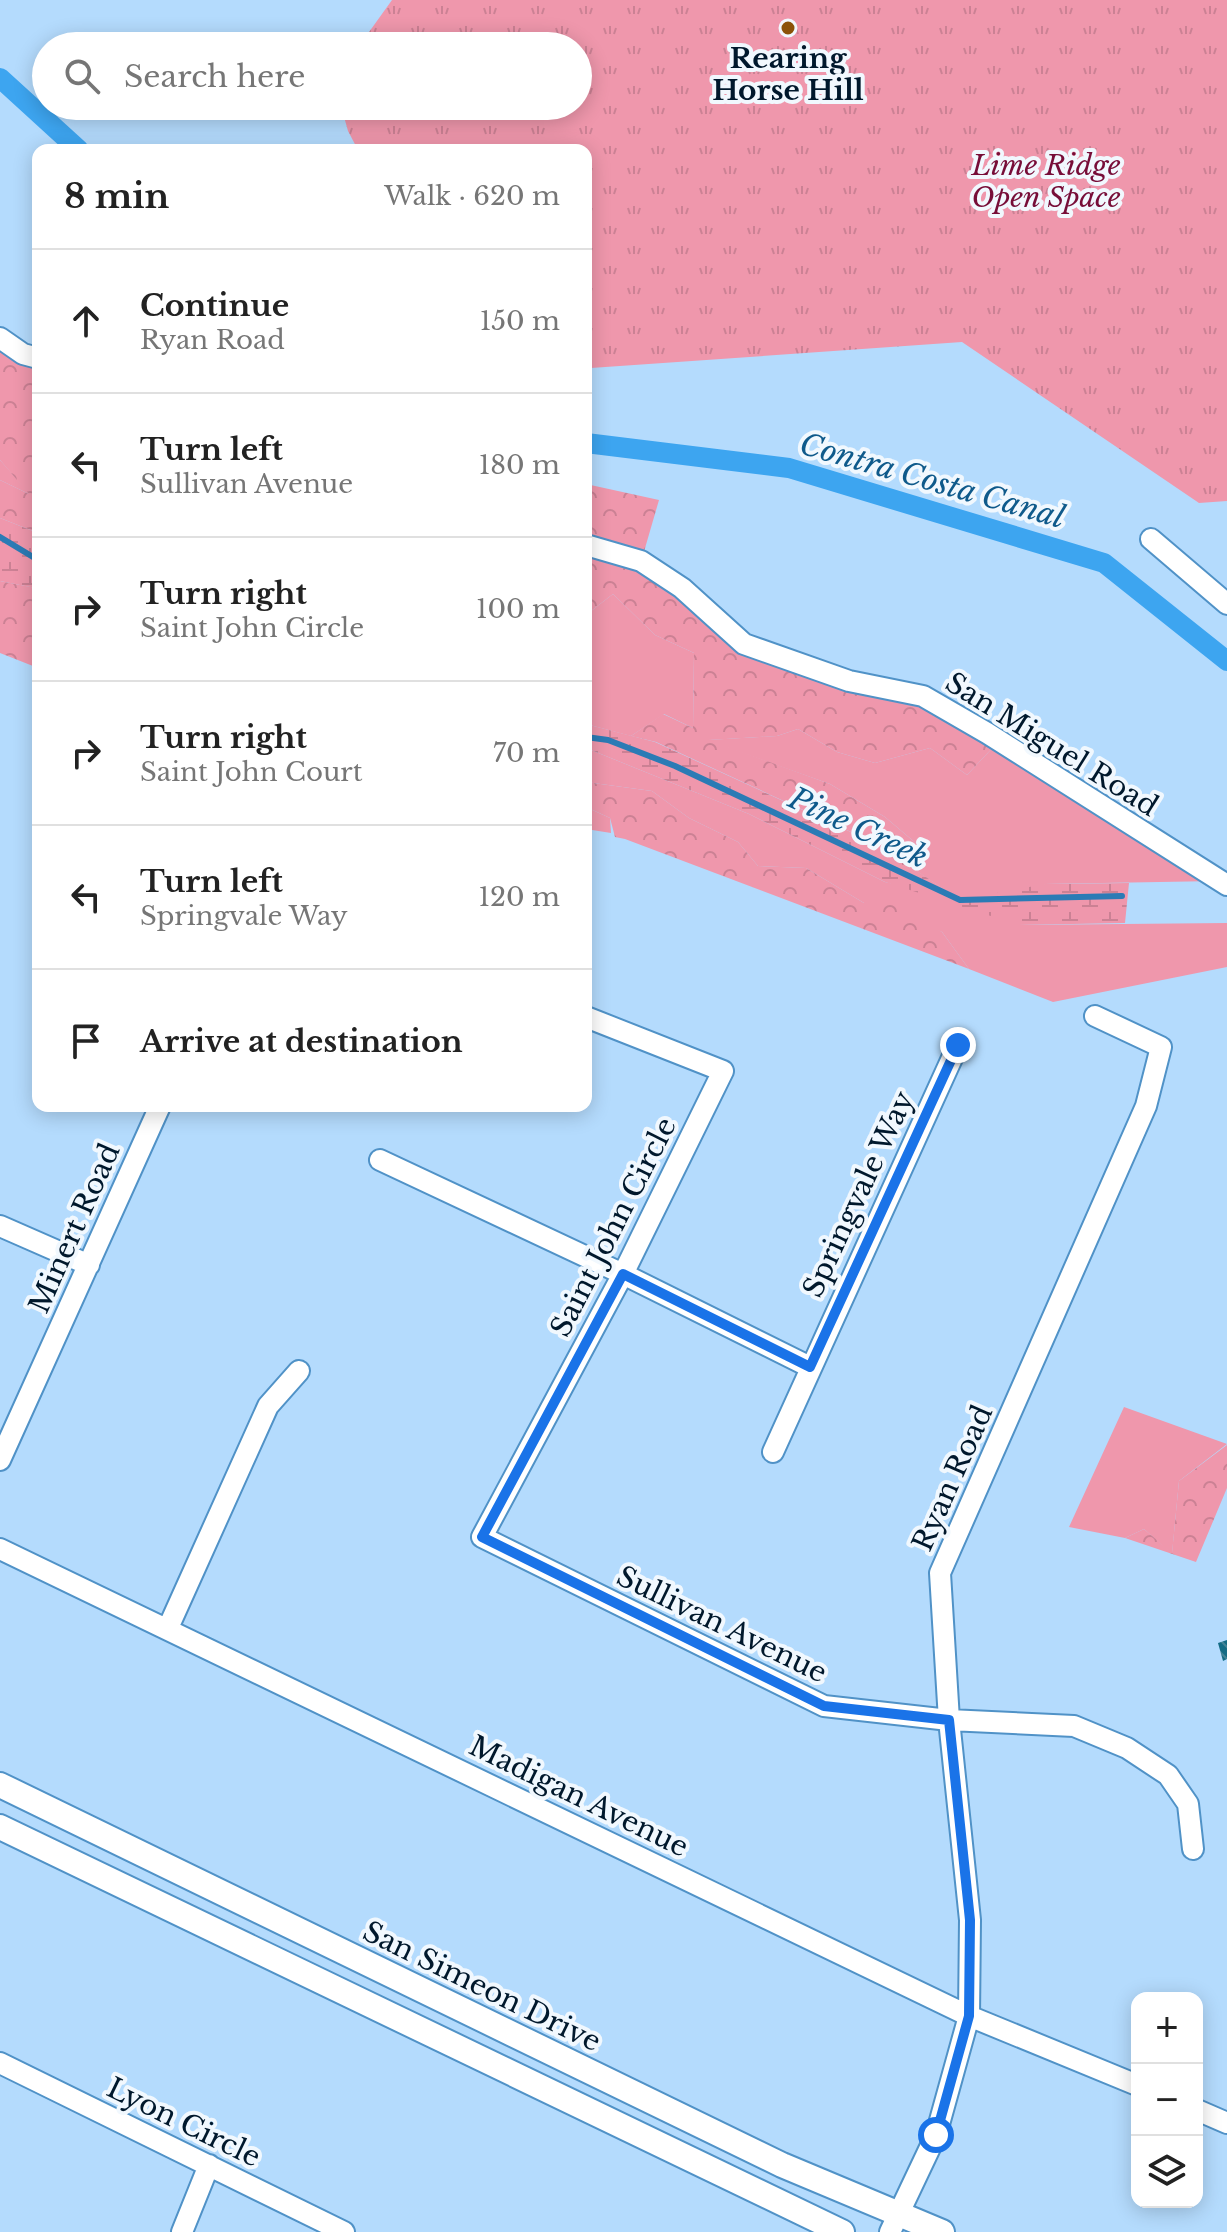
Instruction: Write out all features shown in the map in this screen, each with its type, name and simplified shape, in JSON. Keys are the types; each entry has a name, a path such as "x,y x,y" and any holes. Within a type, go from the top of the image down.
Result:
{"street":[{"path":"0,338 23,354 32,356"},
{"path":"1151,539 1227,604"},
{"name":"San Miguel Road","path":"592,547 641,561 682,588 744,644 849,681 923,696 1227,885"},
{"name":"Ryan Road","path":"894,2223 936,2135 969,2016 970,1920 949,1720 940,1573 1146,1106 1161,1047 1095,1016"},
{"name":"Saint John Circle","path":"482,1537 623,1274 723,1071 592,1019"},
{"name":"Springvale Way","path":"773,1452 958,1045"},
{"name":"Minert Road","path":"0,1460 157,1112"},
{"path":"380,1160 623,1274 810,1367"},
{"path":"0,1226 89,1265"},
{"path":"168,1628 268,1406 299,1371"},
{"name":"Sullivan Avenue","path":"482,1537 824,1706 949,1720 1074,1726 1127,1748 1168,1775 1188,1804 1193,1849"},
{"name":"Madigan Avenue","path":"0,1549 969,2016 1131,2083"},
{"name":"San Simeon Drive","path":"0,1785 782,2165 894,2223 942,2232"},
{"path":"0,1827 842,2232"},
{"name":"Lyon Circle","path":"0,2063 344,2232"},
{"path":"1203,2113 1227,2123"},
{"path":"182,2232 209,2165"}],"green space":[{"name":"Lime Ridge Open Space","path":"392,0 1227,0 1227,501 1199,503 962,342 592,368 592,144 355,144 345,120 592,120 592,32 369,32"},
{"path":"0,338 32,355 32,531 0,518 0,480 29,494 0,460"},
{"path":"0,460 31,495 0,480"},
{"path":"592,485 659,500 641,562 753,647 923,696 999,741 967,775 930,748 875,763 837,752 798,729 777,736 709,740 830,784 885,817 918,845 918,872 877,844 656,742 631,736 663,714 693,728 694,653 655,635 613,594 592,610"},
{"path":"0,518 32,531 32,587 0,581"},
{"path":"0,581 32,587 32,666 0,653"},
{"path":"613,594 655,635 694,653 693,728 664,714 631,736 592,726 592,610"},
{"path":"592,726 655,742 877,844 960,900 1045,884 1129,883 1125,923 1019,925 885,882 749,814 592,750"},
{"path":"798,729 837,752 875,763 930,748 967,775 999,741 1217,881 1045,884 1019,925 1227,923 1227,967 1053,1002 969,969 942,932 864,903 806,868 758,866 738,842 689,818 652,791 592,783 592,750 749,814 885,882 957,898 918,872 918,845 885,817 830,784 706,740 777,736"},
{"path":"592,783 652,791 689,818 738,842 758,866 806,868 864,903 887,900 942,932 969,969 615,837 610,818 592,810"},
{"path":"592,810 610,818 611,833 592,830"},
{"path":"1124,1407 1227,1444 1179,1481 1172,1554 1144,1529 1125,1538 1069,1527"},
{"path":"1227,1445 1227,1488 1196,1562 1125,1538 1144,1529 1172,1553 1179,1481"}],"building":[{"path":"1227,1640 1227,1659 1223,1661 1218,1643"}],"waterway":[{"name":"Contra Costa Canal","path":"0,78 32,107"},
{"name":"Contra Costa Canal","path":"46,120 72,144"},
{"name":"Contra Costa Canal","path":"592,444 789,468 1104,563 1227,661"},
{"name":"Pine Creek","path":"0,537 32,556"},
{"name":"Pine Creek","path":"592,738 608,740 675,766 960,900 1122,896"}],"place":[{"name":"Rearing Horse Hill","path":"788,28"}],"route":[{"path":"936,2135 969,2016 970,1920 949,1720 824,1706 482,1537 623,1274 810,1367 958,1045"}]}
